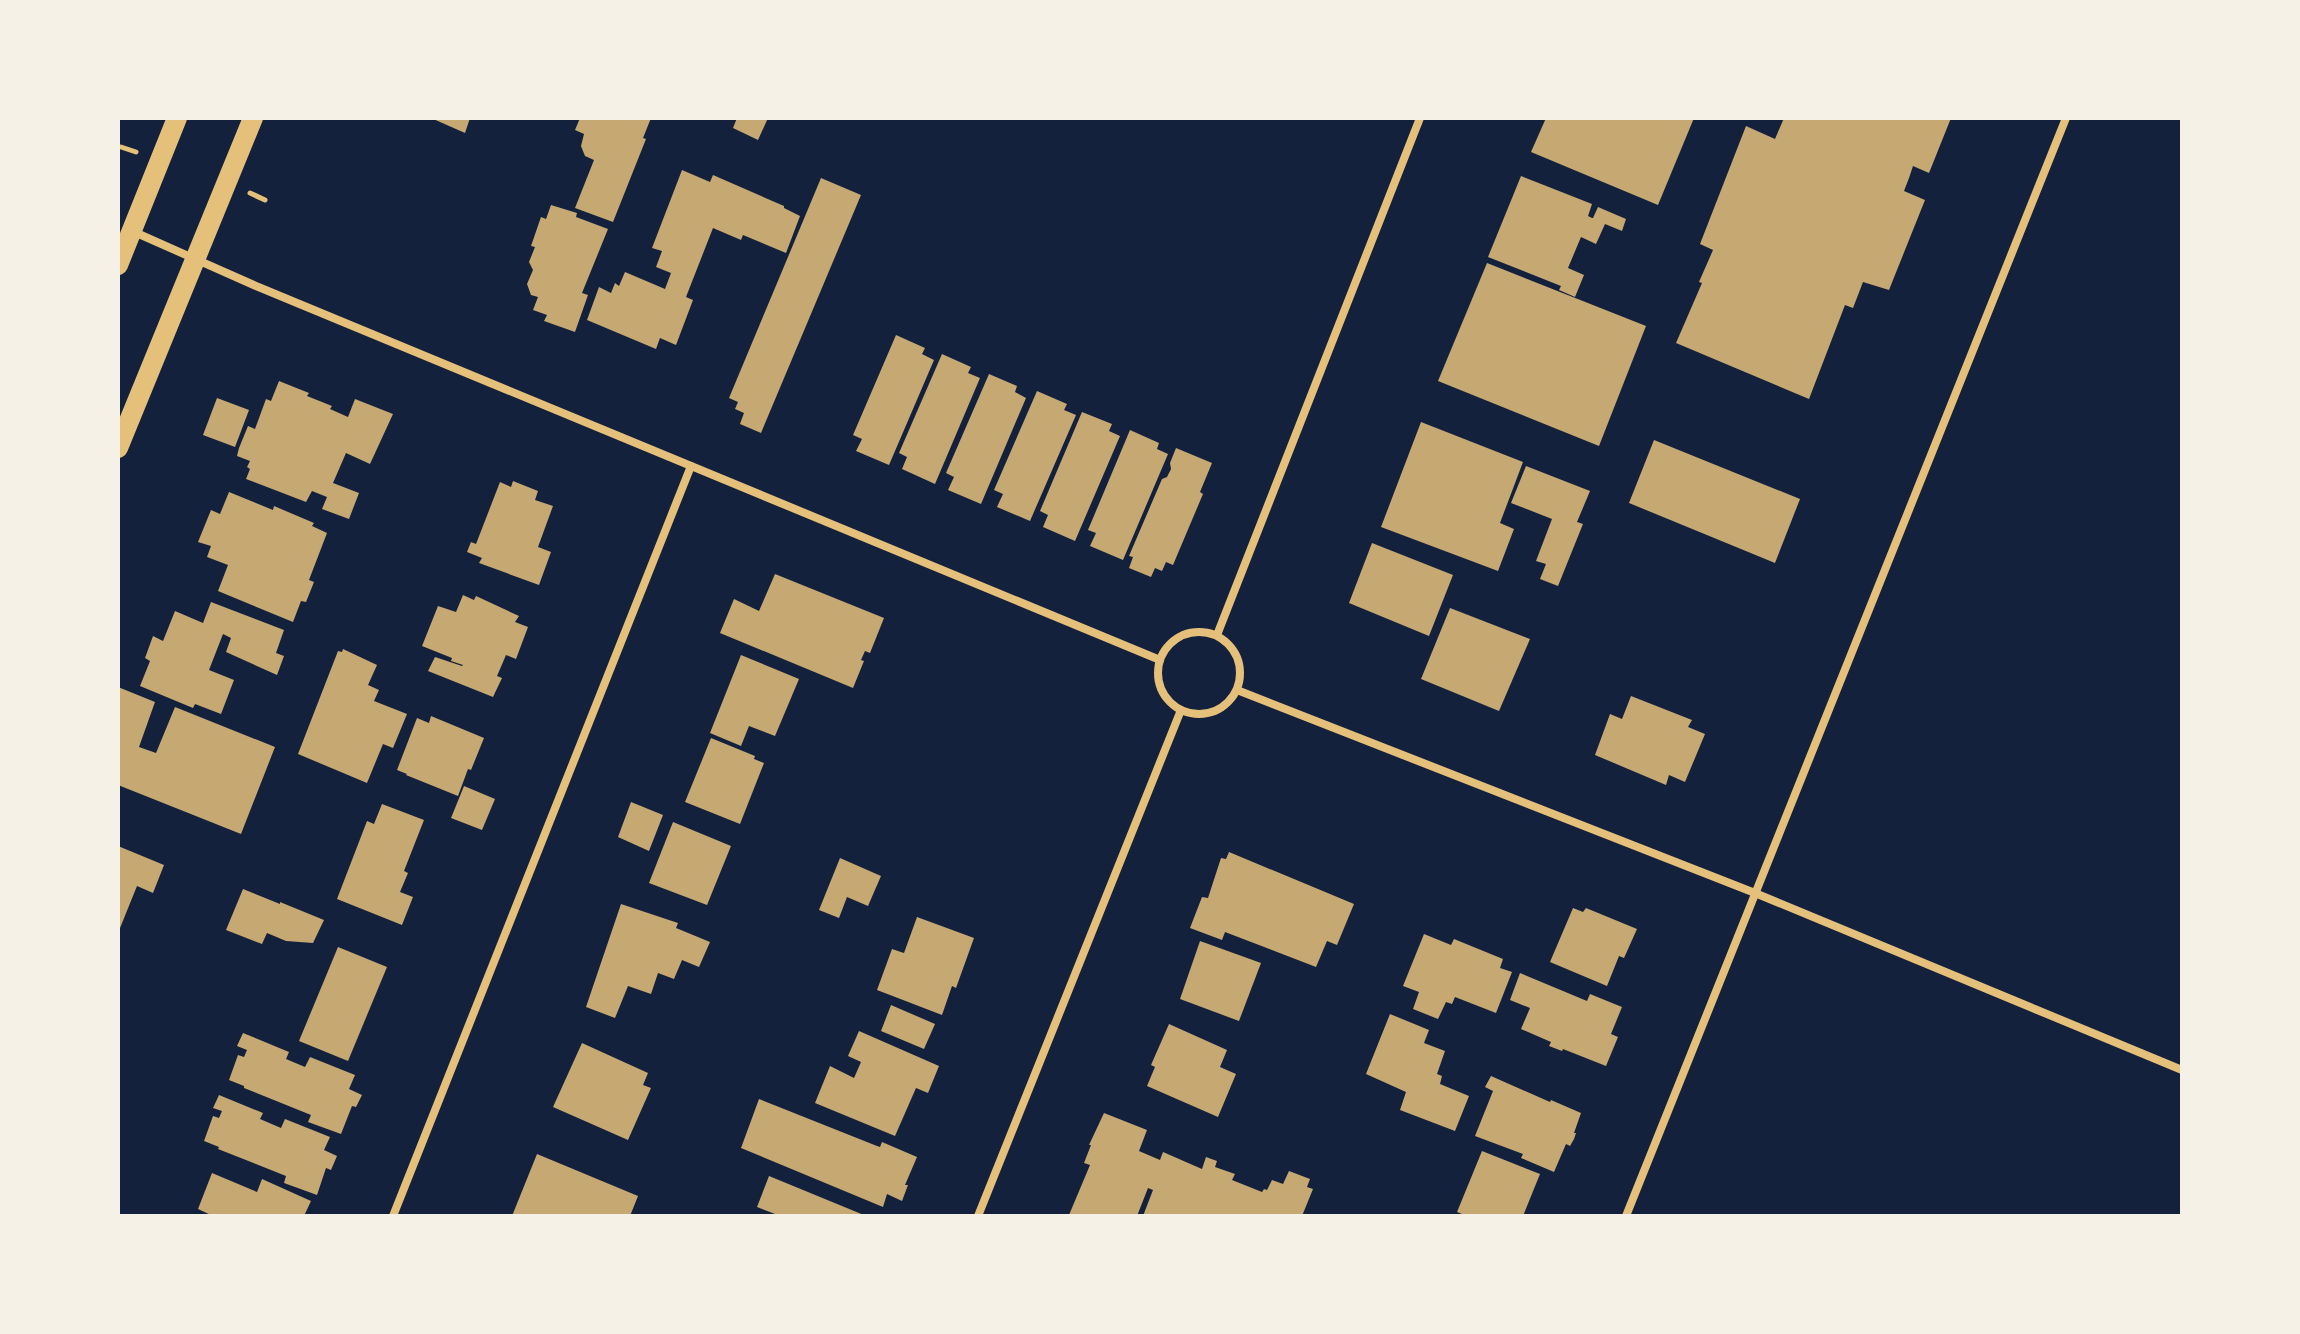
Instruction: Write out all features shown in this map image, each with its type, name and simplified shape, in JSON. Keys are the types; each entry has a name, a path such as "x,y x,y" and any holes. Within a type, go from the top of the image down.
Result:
{"main road":[{"path":"118,265 177,118"},
{"path":"118,448 253,118"}],"street":[{"path":"1217,635 1420,118"},
{"path":"1626,1216 2066,118"},
{"path":"132,231 1160,660"},
{"path":"393,1216 691,466"},
{"path":"1200,632 1217,635 1229,645 1238,659 1241,674 1237,690 1227,704 1213,712 1197,714 1181,710 1169,701 1161,689 1160,660 1169,645 1183,635 1200,632"},
{"path":"1237,690 1755,893 2182,1070"},
{"path":"978,1216 1181,710"}],"building":[{"path":"431,118 470,118 465,133"},
{"path":"580,118 651,118 643,138 646,139 613,222 575,208 594,160 585,156 581,146 584,134 575,130"},
{"path":"737,118 768,118 758,140 733,128"},
{"path":"1546,118 1694,118 1658,205 1531,152"},
{"path":"1784,118 1951,118 1929,173 1913,166 1904,191 1925,200 1889,290 1863,282 1853,308 1845,305 1809,399 1676,343 1713,250 1700,244 1746,126 1775,139"},
{"path":"682,170 710,182 713,175 800,216 786,253 743,235 741,240 713,228 686,297 693,300 676,345 660,338 656,349 587,320 599,287 611,293 615,283 619,286 625,272 665,289 671,273 656,267 662,251 652,248"},
{"path":"1521,176 1592,204 1588,216 1592,218 1598,207 1626,219 1622,231 1605,224 1596,244 1581,237 1568,268 1584,275 1575,297 1559,290 1561,286 1488,257"},
{"path":"821,178 861,195 761,433 740,424 744,413 735,409 738,402 729,398"},
{"path":"551,205 577,213 576,217 608,229 582,293 588,295 575,332 544,321 547,315 533,310 538,297 531,295 527,284 533,270 529,262 535,247 531,246 541,217 546,219"},
{"path":"1487,263 1646,326 1599,446 1438,381"},
{"path":"896,335 925,348 922,354 934,360 889,465 856,451 862,439 853,435"},
{"path":"942,354 971,367 968,373 980,378 935,484 902,469 907,457 899,453"},
{"path":"989,374 1017,386 1015,392 1026,398 981,504 948,490 954,477 946,473"},
{"path":"279,381 309,393 307,396 332,406 330,409 348,417 355,399 393,414 370,464 346,453 333,483 359,493 349,519 322,509 327,497 312,491 306,502 246,479 250,461 237,456 239,448 248,426 255,429 266,399 271,401"},
{"path":"1037,391 1067,404 1064,410 1076,415 1030,521 997,507 1003,494 994,490"},
{"path":"217,398 249,410 235,447 203,435"},
{"path":"1082,412 1112,424 1109,431 1120,436 1075,541 1043,527 1048,515 1040,511"},
{"path":"1421,422 1523,462 1500,523 1514,529 1498,571 1381,527"},
{"path":"1130,430 1159,443 1157,449 1168,454 1123,560 1090,546 1096,533 1088,530"},
{"path":"1654,440 1800,499 1775,563 1629,503"},
{"path":"1176,448 1212,463 1200,492 1203,494 1173,565 1166,562 1162,571 1155,568 1151,577 1129,568 1133,557 1129,556 1162,479 1171,469"},
{"path":"1526,466 1590,491 1577,522 1583,524 1558,586 1540,579 1546,564 1536,561 1552,519 1511,503"},
{"path":"513,481 538,491 535,500 553,506 538,547 551,552 539,585 479,563 482,558 467,552 471,542 476,544 500,482 511,487"},
{"path":"229,492 273,510 274,506 314,523 312,526 327,533 309,580 314,582 306,602 301,601 293,622 218,591 228,565 207,557 211,546 198,542 211,510 220,514"},
{"path":"1372,543 1453,575 1429,636 1349,603"},
{"path":"775,574 884,618 870,653 865,651 861,660 864,661 853,688 720,633 734,599 759,611"},
{"path":"463,595 474,600 476,596 519,616 515,622 528,627 516,659 506,655 497,676 502,678 493,697 428,671 435,657 463,665 422,646 438,606 456,612"},
{"path":"211,602 284,630 276,653 284,656 277,675 226,652 231,638 223,634 209,670 234,680 221,714 195,704 193,708 140,686 150,661 145,658 153,636 163,641 175,611 203,623"},
{"path":"1450,608 1530,639 1499,711 1421,679"},
{"path":"343,649 377,665 368,685 379,690 374,701 407,714 393,748 383,744 367,783 298,754 338,651 342,652"},
{"path":"741,655 799,679 775,736 749,726 741,746 710,733"},
{"path":"118,687 155,702 139,747 156,753 175,707 275,747 241,834 118,785"},
{"path":"1631,696 1692,720 1688,727 1705,734 1685,782 1669,775 1666,785 1595,755 1610,714 1622,719"},
{"path":"431,716 484,738 458,796 397,770 417,718 429,723"},
{"path":"711,738 755,756 754,759 764,763 740,824 685,802"},
{"path":"464,786 495,799 482,830 451,818"},
{"path":"631,802 663,815 649,851 618,837"},
{"path":"382,804 424,820 404,871 408,873 400,892 413,897 402,925 337,899 367,821 374,824"},
{"path":"673,822 731,846 707,905 649,883"},
{"path":"118,846 164,865 153,893 137,886 118,933"},
{"path":"1229,852 1354,904 1337,945 1327,941 1316,967 1225,932 1222,940 1190,928 1202,897 1208,898 1221,858 1226,859"},
{"path":"840,858 881,876 868,906 847,897 839,918 819,910"},
{"path":"243,889 324,920 313,943 286,941 267,933 262,944 226,930"},
{"path":"621,904 678,923 676,928 710,942 699,967 682,960 674,979 658,973 651,994 628,986 615,1018 586,1007"},
{"path":"1573,908 1583,912 1586,908 1637,929 1624,958 1619,956 1607,986 1550,962"},
{"path":"917,917 974,938 956,988 952,986 942,1015 877,990 892,949 904,953"},
{"path":"1424,934 1451,945 1454,939 1503,959 1500,968 1512,972 1496,1013 1455,997 1452,1004 1446,1002 1438,1019 1413,1009 1419,992 1403,986"},
{"path":"1200,941 1261,963 1239,1021 1180,999"},
{"path":"338,947 387,967 348,1061 299,1041"},
{"path":"1520,973 1587,1001 1590,994 1622,1007 1611,1034 1618,1037 1606,1066 1549,1046 1551,1042 1521,1029 1530,1008 1510,1000"},
{"path":"891,1005 935,1024 924,1049 881,1031"},
{"path":"1390,1014 1429,1030 1424,1043 1445,1051 1437,1074 1442,1076 1440,1084 1469,1096 1455,1131 1400,1110 1406,1092 1366,1074"},
{"path":"1169,1024 1227,1050 1220,1067 1236,1074 1218,1117 1147,1086 1155,1067 1151,1065"},
{"path":"859,1031 939,1066 928,1093 916,1088 895,1136 815,1103 830,1066 854,1078 861,1062 848,1056"},
{"path":"243,1033 289,1052 286,1059 305,1067 310,1057 355,1075 349,1089 362,1095 356,1107 352,1106 341,1134 308,1122 311,1115 229,1080 238,1055 244,1057 247,1050 237,1046"},
{"path":"582,1043 648,1073 643,1085 651,1088 628,1140 553,1107"},
{"path":"1491,1076 1581,1113 1574,1139 1570,1146 1566,1144 1554,1172 1521,1158 1523,1154 1475,1136 1493,1091 1485,1087"},
{"path":"219,1095 263,1113 260,1119 281,1128 285,1119 330,1137 324,1150 337,1156 331,1170 326,1168 317,1195 284,1183 286,1176 204,1141 213,1116 219,1118 222,1111 213,1108"},
{"path":"759,1099 877,1146 880,1147 882,1142 917,1157 902,1201 887,1194 883,1207 741,1148"},
{"path":"1104,1113 1147,1130 1139,1151 1160,1160 1163,1152 1202,1169 1206,1157 1217,1161 1215,1167 1235,1174 1232,1180 1262,1192 1267,1190 1272,1180 1283,1184 1289,1171 1310,1179 1307,1187 1313,1189 1302,1216 1143,1216 1153,1190 1148,1188 1137,1216 1069,1215 1090,1165 1084,1163 1089,1145"},
{"path":"1482,1151 1540,1174 1523,1216 1467,1216 1457,1212"},
{"path":"537,1154 638,1196 630,1216 512,1216"},
{"path":"212,1173 257,1192 262,1179 311,1201 304,1216 213,1216 198,1209"},
{"path":"769,1176 866,1216 774,1216 757,1207"}]}
